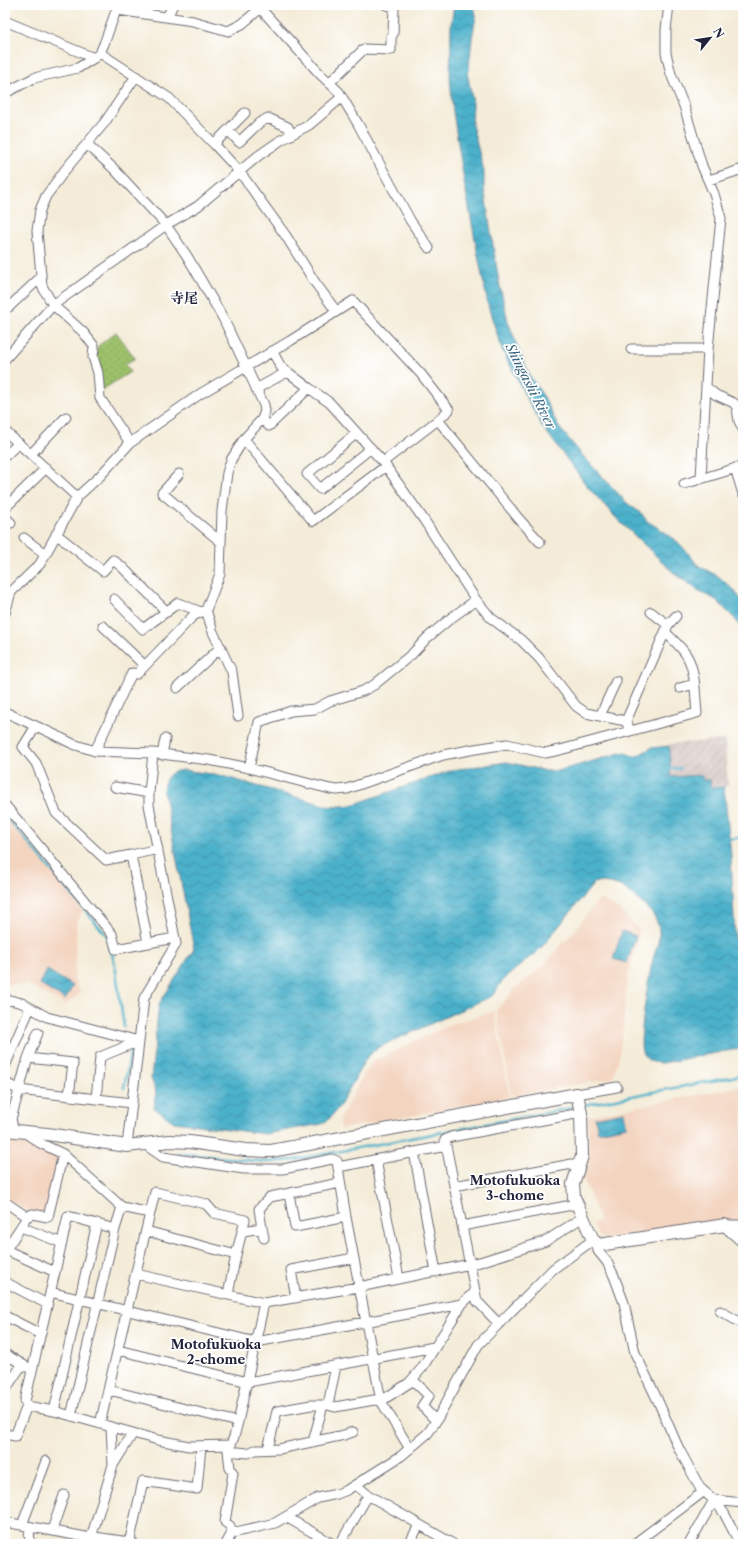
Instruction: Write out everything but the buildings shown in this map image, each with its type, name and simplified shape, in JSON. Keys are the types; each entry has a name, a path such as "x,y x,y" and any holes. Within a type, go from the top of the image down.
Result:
{"street":[{"path":"167,17 173,5"},
{"path":"329,83 364,50 391,50 390,37 393,34 394,7 386,5"},
{"path":"669,5 666,30 666,53 671,74 684,106 702,166 709,180 721,218 708,349 701,478"},
{"path":"5,93 34,78 78,68 97,56 117,8 193,21 228,31 242,24 262,7 329,83 339,92 410,220 429,248"},
{"path":"5,21 97,56 136,76 169,98 239,171 286,236 314,281 336,311"},
{"path":"130,443 100,398 98,373 93,357 94,346 83,332 53,304 42,286 37,231 40,210 46,196 65,170 105,122 136,76"},
{"path":"5,359 53,304 166,225 198,206 258,156 309,125 342,97"},
{"path":"214,144 245,113"},
{"path":"228,130 239,142 260,122 268,118 288,127 291,135"},
{"path":"88,144 114,169 166,225 187,256 219,312 265,411 262,419 244,439 231,460 224,485 220,574 204,611 192,616 137,674 132,673 95,750"},
{"path":"709,180 743,169"},
{"path":"9,307 41,277"},
{"path":"5,613 11,592 40,564 77,497 100,476 130,443 200,394 353,301 420,374 449,410 313,521 244,439"},
{"path":"632,349 708,349"},
{"path":"272,351 281,367 330,403 371,448 424,520 476,600 492,618 521,640 539,658 576,706 586,713 626,721"},
{"path":"256,389 287,372"},
{"path":"706,387 716,395 734,403 743,429"},
{"path":"262,419 269,426 309,388"},
{"path":"31,454 66,417"},
{"path":"438,420 519,519 540,542"},
{"path":"5,432 19,443 77,497"},
{"path":"357,433 307,474 320,489 371,448"},
{"path":"5,456 19,443"},
{"path":"684,484 739,467 743,494"},
{"path":"5,508 46,468"},
{"path":"179,474 162,493 221,542"},
{"path":"56,534 103,571 113,560 122,567 167,612"},
{"path":"24,538 45,554"},
{"path":"114,599 143,629 178,604 204,611"},
{"path":"249,768 259,722 291,712 315,709 330,701 363,691 374,685 412,654 427,638 451,618 476,600"},
{"path":"204,611 232,672 238,716"},
{"path":"5,712 73,744 95,750 157,754 209,760 249,768 313,786 337,790 346,789 443,755 507,744 545,754 697,713 693,674 688,658 667,628 650,612"},
{"path":"630,731 626,721 667,628 676,616"},
{"path":"103,626 144,665"},
{"path":"177,688 221,647"},
{"path":"600,716 616,682"},
{"path":"680,688 694,684"},
{"path":"36,726 23,747 36,763 56,814 106,860 158,849"},
{"path":"127,1146 144,998 176,944 151,818 149,793 157,754 165,739"},
{"path":"115,787 149,793"},
{"path":"5,805 112,934 116,948 175,938"},
{"path":"131,855 148,943"},
{"path":"5,1002 10,1000 22,1003 47,1017 139,1041"},
{"path":"5,1066 30,1008"},
{"path":"14,1131 11,1119 18,1090 38,1033"},
{"path":"96,1099 100,1058 139,1041"},
{"path":"28,1058 73,1063 69,1096"},
{"path":"5,1082 18,1090 132,1103"},
{"path":"14,1131 127,1146 170,1141 190,1142 245,1150 271,1151 617,1087"},
{"path":"577,1094 581,1113 582,1156 573,1184 574,1197 598,1251 607,1262 624,1303 634,1353 658,1401 678,1447 703,1492 714,1500 724,1513 740,1544"},
{"path":"499,1324 477,1301 445,1140 452,1137 581,1113"},
{"path":"14,1131 63,1154 122,1207 150,1213"},
{"path":"144,1144 163,1157 244,1169 283,1169 332,1159 338,1161 346,1217 381,1401 410,1449"},
{"path":"338,1167 446,1146"},
{"path":"414,1152 436,1272"},
{"path":"55,1272 6,1251 27,1217 32,1214 48,1217 63,1154"},
{"path":"376,1160 399,1278"},
{"path":"454,1186 572,1164 580,1165"},
{"path":"264,1238 259,1208 270,1197 340,1183"},
{"path":"100,1424 155,1192 206,1204 214,1213 245,1220 228,1294"},
{"path":"289,1194 295,1227 346,1217"},
{"path":"5,1202 27,1217"},
{"path":"462,1226 577,1204"},
{"path":"63,1414 98,1303 115,1229 122,1207"},
{"path":"5,1434 15,1436 27,1406 25,1401 68,1216 115,1229"},
{"path":"136,1274 264,1303 359,1287 470,1265 546,1241 583,1217"},
{"path":"63,1414 80,1298 97,1224"},
{"path":"595,1242 599,1244 725,1225 743,1225"},
{"path":"725,1225 743,1241"},
{"path":"21,1227 62,1243"},
{"path":"243,1231 262,1228"},
{"path":"146,1231 236,1255"},
{"path":"232,1533 275,1523 318,1498 337,1494 356,1486 410,1449 428,1433 436,1422 478,1345 552,1270 595,1242"},
{"path":"296,1298 291,1270 354,1258"},
{"path":"5,1282 47,1304"},
{"path":"50,1292 80,1298 256,1342 366,1323 462,1304"},
{"path":"268,1449 277,1411 311,1405 326,1405 335,1407 374,1400 381,1401 413,1380 462,1304 470,1296 475,1294"},
{"path":"226,1544 232,1533 230,1526 225,1522 233,1473 230,1468 229,1448 238,1422 248,1382 264,1303"},
{"path":"720,1311 743,1324"},
{"path":"5,1316 40,1334"},
{"path":"118,1350 248,1382 434,1347"},
{"path":"5,1354 32,1370"},
{"path":"5,1390 22,1365"},
{"path":"313,1442 326,1405 336,1366"},
{"path":"413,1380 429,1396 422,1406 436,1422"},
{"path":"109,1390 238,1422"},
{"path":"27,1406 111,1426 181,1445 229,1448 248,1453 255,1450 279,1449 353,1432"},
{"path":"111,1426 113,1465"},
{"path":"91,1541 113,1465 133,1433"},
{"path":"5,1522 52,1530 91,1541 130,1544 143,1481 197,1489 201,1446"},
{"path":"30,1544 26,1526 46,1461"},
{"path":"356,1486 368,1495 453,1544"},
{"path":"634,1544 703,1492"},
{"path":"52,1530 64,1495"},
{"path":"340,1544 368,1495"},
{"path":"714,1500 743,1503"},
{"path":"689,1544 714,1500"},
{"path":"286,1517 333,1544"},
{"path":"409,1544 420,1525"}],"shaded area":[{"path":"724,740 728,786 711,788 702,780 701,775 671,777 669,744"},
{"path":"5,816 83,910 77,922 74,980 81,993 65,1005 30,985 5,984"},
{"path":"601,899 620,910 640,931 628,974 619,1057 613,1078 512,1096 496,1010 507,999 513,990 542,967 574,931 595,904"},
{"path":"494,1011 510,1097 341,1129 339,1120 366,1070 376,1059 452,1024"},
{"path":"743,1086 743,1220 608,1239 598,1236 593,1224 600,1221 583,1178 587,1169 589,1148 588,1116"},
{"path":"5,1137 31,1141 61,1155 46,1214 26,1210 5,1197"}],"green space":[{"path":"116,332 135,358 125,364 130,372 102,390 96,356 98,346"}],"water":[{"name":"Shingashi River","path":"454,5 474,5 476,16 468,77 473,103 472,125 484,171 484,188 499,282 508,321 531,378 544,397 558,426 583,456 627,503 641,513 647,521 679,543 699,566 718,576 733,589 743,602 743,632 735,619 716,600 696,589 674,573 616,518 587,486 542,426 502,349 489,309 480,266 453,112 450,78 451,24"},
{"path":"669,746 671,777 701,775 703,780 710,780 711,788 724,787 731,855 735,938 743,972 743,1048 662,1063 653,1062 646,1058 642,1052 641,1035 651,967 658,941 658,925 656,919 651,913 639,900 625,889 612,884 595,882 541,948 504,979 492,996 377,1048 365,1060 341,1104 330,1118 322,1124 265,1134 174,1122 154,1108 156,1092 151,1078 159,1004 194,949 163,789 165,781 171,773 183,770 219,775 331,807 352,805 452,770 507,762 546,771 558,771 624,752 635,757 651,748"},
{"path":"622,931 636,936 627,963 613,959"},
{"path":"47,970 73,986 65,1000 39,984"},
{"path":"624,1112 627,1126 598,1132 595,1118"}],"waterway":[{"path":"667,769 681,768"},
{"path":"5,815 107,936 115,965 124,1027"},
{"path":"728,839 743,837"},
{"path":"124,1088 131,1050"},
{"path":"584,1105 743,1075"},
{"path":"177,1153 268,1162 293,1160 577,1107"}],"district":[{"name":"寺尾","path":"184,298"},
{"name":"Motofukuoka 3-chome","path":"515,1188"},
{"name":"Motofukuoka 2-chome","path":"216,1352"}]}
